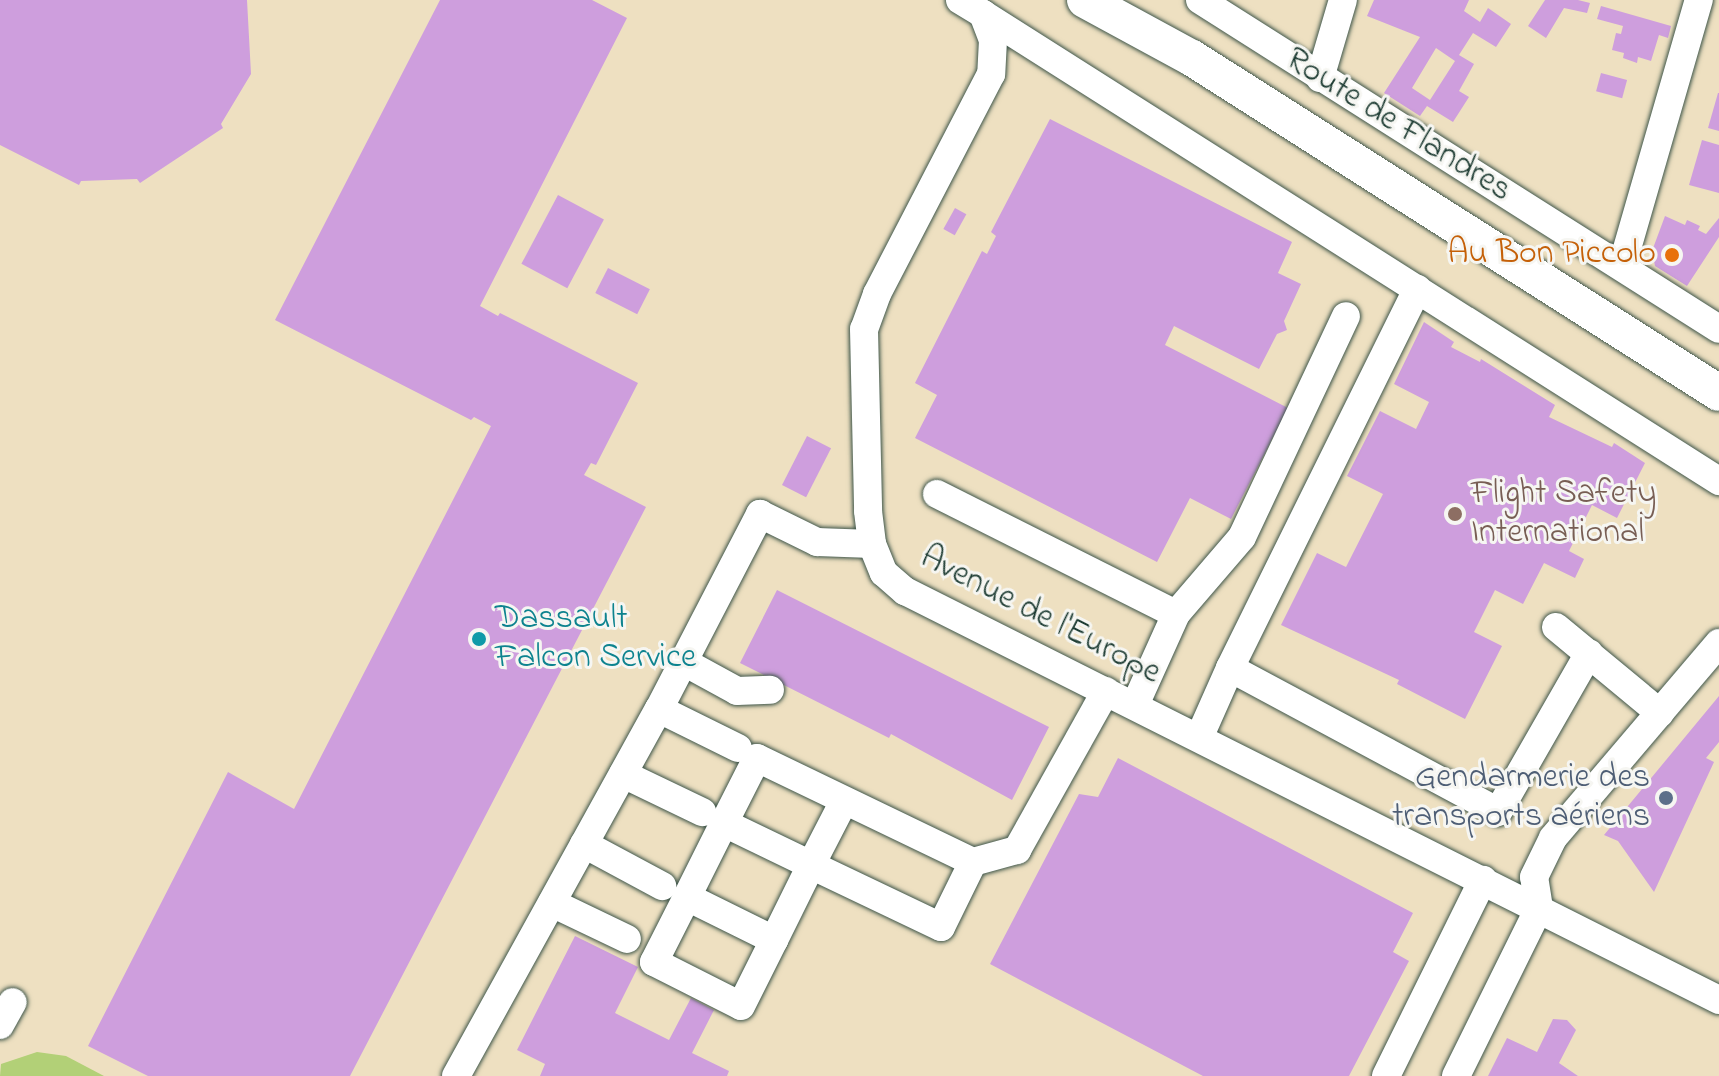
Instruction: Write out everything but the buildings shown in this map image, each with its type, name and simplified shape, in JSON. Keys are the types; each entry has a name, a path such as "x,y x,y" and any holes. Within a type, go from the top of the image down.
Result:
{"main road":[{"name":"Route de Flandres","path":"1085,0 1192,58 1719,393"},
{"name":"Route de Flandres","path":"1127,0 1192,58"}],"street":[{"name":"Route de Flandres","path":"1200,0 1719,329"},
{"path":"1320,78 1343,0"},
{"path":"1622,266 1699,0"},
{"path":"972,7 1719,481"},
{"name":"Avenue de l'Europe","path":"972,7 993,40 991,74 877,294 864,329 872,544 884,573 905,591 1719,1000"},
{"path":"1199,738 1230,668 1417,289"},
{"path":"1135,705 1176,614 1242,537 1346,316"},
{"path":"937,494 1176,614"},
{"path":"456,1076 659,709 760,514 817,542 872,544"},
{"path":"1556,627 1660,713"},
{"path":"1456,1076 1539,908 1534,877 1553,838 1719,643"},
{"path":"1230,668 1498,812 1589,653"},
{"path":"684,662 737,691 770,690"},
{"path":"844,801 741,1006 654,962 675,892 713,817 757,758 973,862 1017,850 1106,691"},
{"path":"659,709 738,748"},
{"path":"623,774 941,927 973,862"},
{"path":"584,844 774,940"},
{"path":"1386,1076 1483,880"},
{"path":"552,903 627,939"}],"green space":[{"path":"37,1052 66,1056 104,1076 0,1076 1,1064"}],"place":[{"name":"Au Bon Piccolo","path":"1672,255"},
{"name":"Flight Safety International","path":"1455,514"},
{"name":"Dassault Falcon Service","path":"479,639"},
{"name":"Gendarmerie des transports aériens","path":"1666,798"}]}
